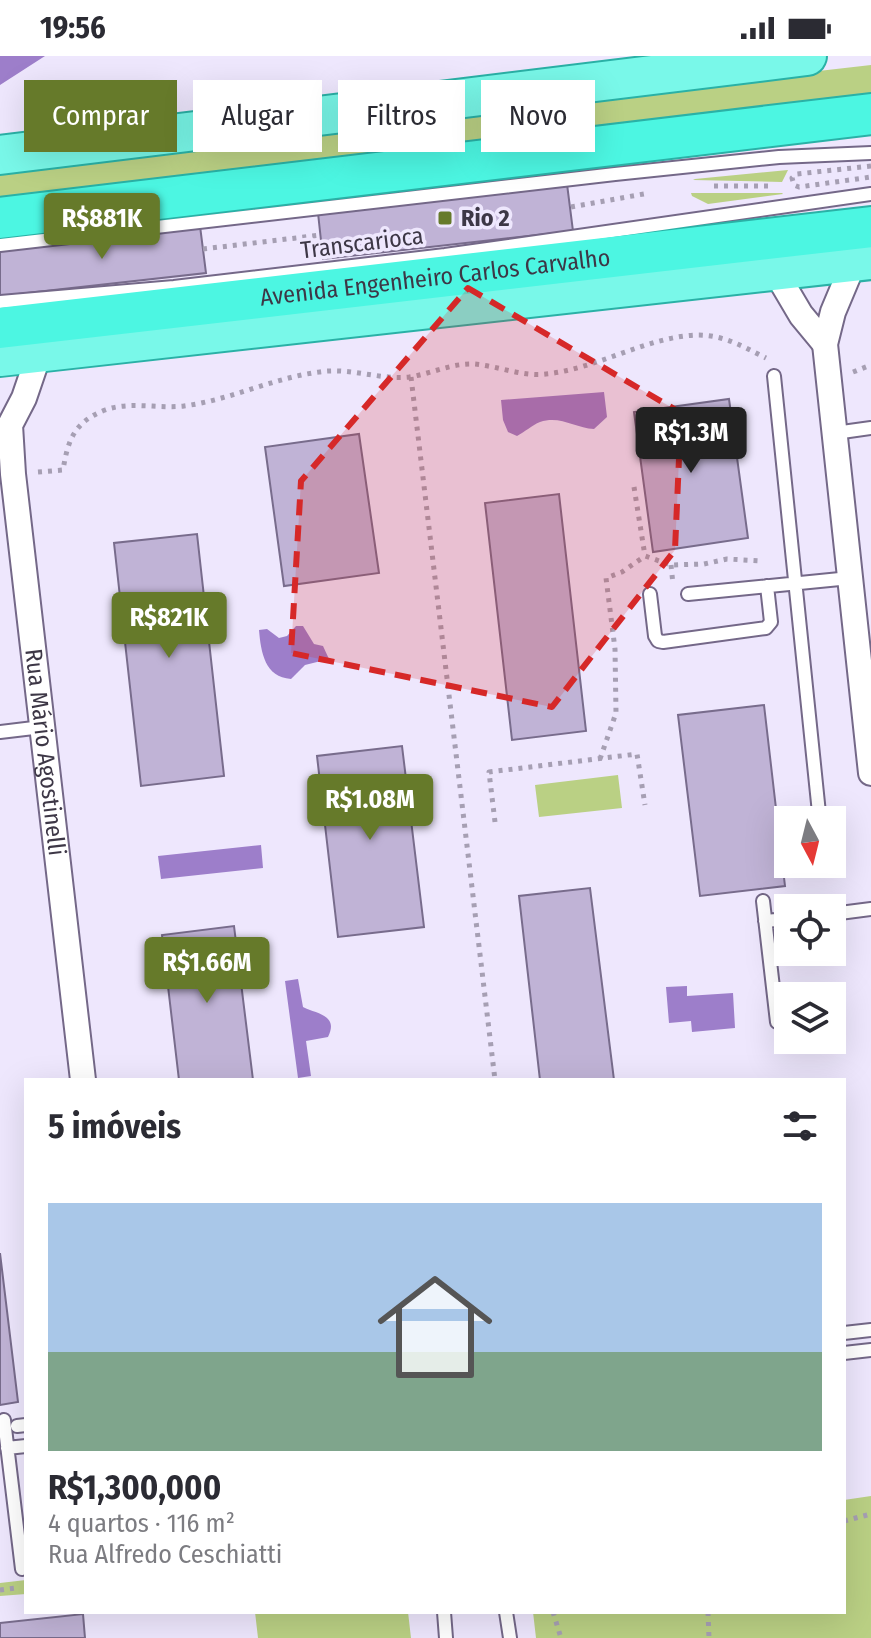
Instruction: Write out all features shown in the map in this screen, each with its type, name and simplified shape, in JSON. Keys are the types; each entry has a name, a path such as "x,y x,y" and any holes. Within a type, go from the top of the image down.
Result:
{"highway":[{"path":"0,218 871,114"},
{"name":"Avenida Engenheiro Carlos Carvalho","path":"0,328 865,250"}],"main road":[{"path":"0,155 807,56"},
{"name":"Avenida Engenheiro Carlos Carvalho","path":"0,357 775,271 865,250"}],"street":[{"path":"865,250 833,312 825,344 871,773"},
{"path":"775,271 801,315 825,344"},
{"name":"Rua Mário Agostinelli","path":"39,354 24,398 5,417 83,1078"}],"lane":[{"name":"Transcarioca","path":"0,245 747,160 871,153"},
{"name":"Transcarioca","path":"0,302 174,287 445,255 871,194"},
{"path":"774,376 818,806"},
{"path":"835,433 871,428"},
{"path":"688,594 850,578"},
{"path":"650,594 655,636 663,642 766,628 771,622 767,586"},
{"path":"0,732 42,727"},
{"path":"763,901 774,997"},
{"path":"846,912 871,909"},
{"path":"765,921 774,920"},
{"path":"846,1333 871,1330"},
{"path":"846,1353 871,1350"},
{"path":"4,1420 22,1569"},
{"path":"7,1448 24,1446"},
{"path":"444,1614 446,1638"},
{"path":"506,1614 510,1638"}],"path":[{"path":"871,166 797,174 792,178 794,185 799,187 871,176"},
{"path":"701,186 780,186 871,176"},
{"path":"571,207 661,191"},
{"path":"203,249 321,235"},
{"path":"13,474 63,470 68,442 75,431 107,409 182,406 319,372 411,377 458,364 475,364 543,375 577,368 680,336 702,335 731,339 772,362"},
{"path":"829,380 871,365"},
{"path":"411,377 495,1078"},
{"path":"634,487 645,556"},
{"path":"645,556 671,565 704,564 727,559 762,561"},
{"path":"600,759 616,713 615,649 606,578 622,572 645,556"},
{"path":"495,822 489,772 637,754 645,805"},
{"path":"846,1520 871,1514"},
{"path":"554,1614 561,1638"},
{"path":"708,1614 709,1638"}],"highlighted area":[{"path":"468,288 681,413 675,550 552,707 291,653 301,481"}],"green space":[{"path":"871,65 871,104 595,135 595,97"},
{"path":"481,110 481,148 465,150 465,112"},
{"path":"338,126 338,152 444,152 0,202 0,165 113,152 177,152 177,145 193,143 193,152 322,152 322,128"},
{"path":"788,170 782,182 693,180 695,179"},
{"path":"691,193 782,193 783,194 708,204"},
{"path":"618,775 622,808 539,817 535,785"},
{"path":"871,1496 871,1638 536,1638 533,1614 846,1614 846,1500"},
{"path":"24,1580 24,1594 0,1596 0,1583"},
{"path":"255,1614 408,1614 411,1638 258,1638"}],"shaded area":[{"path":"0,56 45,56 0,85"},
{"path":"604,392 607,417 594,429 547,420 517,436 508,432 503,420 501,400"},
{"path":"296,626 303,626 314,644 323,646 329,659 305,665 291,679 270,669 263,655 259,630 267,629 279,638 287,636"},
{"path":"261,845 263,868 161,879 158,856"},
{"path":"298,979 303,1007 325,1016 331,1030 328,1037 306,1041 311,1076 298,1078 285,981"},
{"path":"687,986 687,996 733,993 735,1028 692,1032 691,1021 669,1023 666,987"}],"building":[{"name":"Rio 2","path":"567,184 573,231 323,259 318,213"},
{"path":"200,226 206,273 0,296 0,249"},
{"path":"729,399 748,538 653,552 634,412"},
{"path":"359,434 379,573 284,586 265,447"},
{"path":"559,494 586,731 512,740 485,503"},
{"path":"197,534 224,776 141,786 114,543"},
{"path":"764,705 776,806 774,878 784,878 785,886 700,896 678,715"},
{"path":"402,746 424,927 338,937 317,756"},
{"path":"590,888 614,1078 540,1078 519,896"},
{"path":"234,926 253,1078 179,1078 162,935"},
{"path":"0,1253 18,1402 0,1405"},
{"path":"83,1614 85,1638 0,1638 0,1623"}],"place":[{"name":"Rio 2","path":"445,218"}]}
